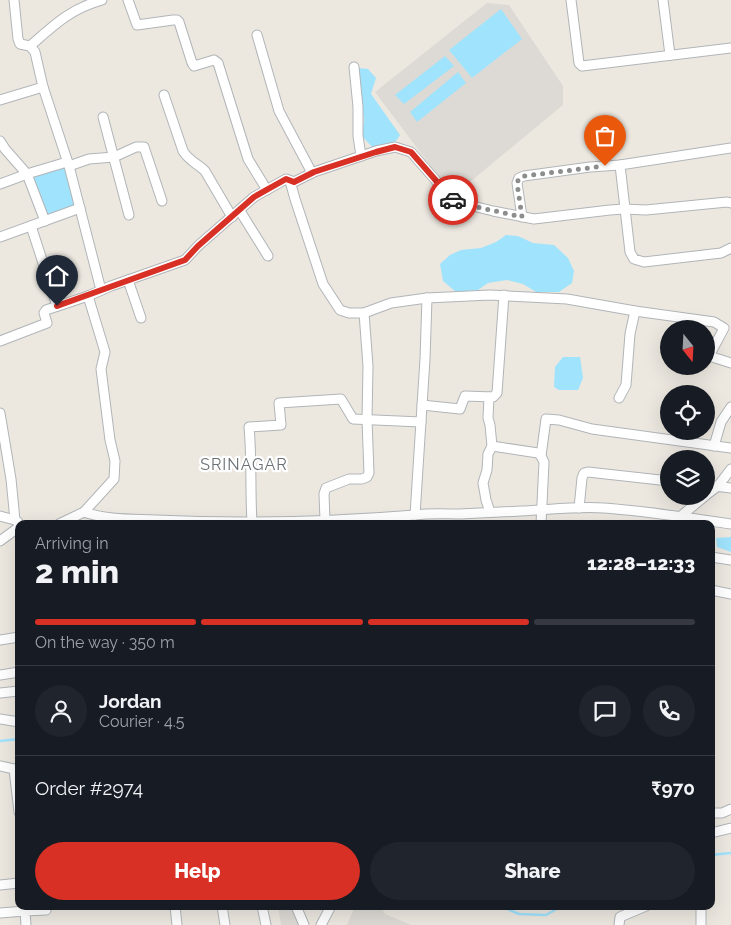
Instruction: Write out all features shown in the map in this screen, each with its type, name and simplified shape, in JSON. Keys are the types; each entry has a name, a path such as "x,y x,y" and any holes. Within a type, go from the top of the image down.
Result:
{"street":[{"path":"14,0 20,43 23,46 30,46 82,6 102,0"},
{"path":"128,0 138,25 177,20 194,66 214,60 218,63 248,159 267,190"},
{"path":"571,0 579,63 581,66 731,48"},
{"path":"663,0 670,55"},
{"path":"257,35 279,111 312,173"},
{"path":"30,46 35,52 43,87 68,164 101,290"},
{"path":"354,67 361,156"},
{"path":"0,100 43,87"},
{"path":"164,95 183,152 186,157 205,171 232,218"},
{"path":"103,117 129,215"},
{"path":"0,141 27,174 45,221"},
{"path":"0,184 27,174 89,159 114,157 141,146 145,148 162,201"},
{"path":"0,341 45,324 47,321 45,311 185,260 198,246 254,197 286,179 294,182 312,173 361,156 395,147 411,152 450,198 477,207 534,219 624,209 646,210 731,203"},
{"path":"522,217 517,183 519,178 524,176 620,165 731,148"},
{"path":"620,165 630,252 634,259 644,262 671,260 721,253 731,248"},
{"path":"290,181 320,274 340,310 344,312 364,313 391,303 427,298 490,295 567,299 700,320"},
{"path":"0,236 80,208"},
{"path":"240,210 268,256"},
{"path":"31,226 57,306"},
{"path":"128,280 141,318"},
{"path":"67,520 84,512 114,479 115,459 110,440 101,369 105,352 88,296"},
{"path":"422,405 460,409 465,396 493,397 496,393 504,296"},
{"path":"415,515 427,298"},
{"path":"619,398 626,385 630,334 636,311"},
{"path":"325,520 324,494 326,488 349,479 368,478 369,473 367,420 368,366 364,313"},
{"path":"715,323 724,328 715,344"},
{"path":"715,358 731,363"},
{"path":"489,397 488,418 492,446 488,454 487,470 483,483 490,512"},
{"path":"252,520 249,427 281,425 279,403 341,399 353,419 421,422"},
{"path":"714,446 720,422 731,407"},
{"path":"0,413 17,520"},
{"path":"541,456 546,419 559,420 592,430 731,448"},
{"path":"492,446 538,453 541,456 544,462 541,520"},
{"path":"715,488 731,469"},
{"path":"579,508 584,473 660,480"},
{"path":"715,486 731,488"},
{"path":"680,516 694,505"},
{"path":"402,520 415,515 436,519 490,512 579,508 602,508 706,520"},
{"path":"84,512 96,520"},
{"path":"0,516 15,523"},
{"path":"715,521 731,524"},
{"path":"0,541 15,527"},
{"path":"715,558 731,560"},
{"path":"715,591 731,594"},
{"path":"0,640 15,638"},
{"path":"0,675 15,673"},
{"path":"0,694 15,692"},
{"path":"0,719 15,721"},
{"path":"0,766 14,769 15,778"},
{"path":"715,814 731,810"},
{"path":"715,832 731,828"},
{"path":"0,885 15,883"},
{"path":"0,913 46,910"},
{"path":"175,910 177,925"},
{"path":"223,910 225,925"},
{"path":"263,910 266,925"},
{"path":"298,910 304,925"},
{"path":"321,925 329,910"},
{"path":"619,925 620,918 637,910"},
{"path":"701,910 701,925"},
{"path":"26,911 26,925"}],"shaded area":[{"path":"487,3 509,5 563,86 563,105 453,196 375,92"},
{"path":"279,910 295,910 301,925 281,925"},
{"path":"353,910 382,910 385,914 411,925 347,925"}],"water":[{"path":"501,9 522,39 472,78 449,50"},
{"path":"445,56 454,66 404,104 395,95"},
{"path":"358,68 368,69 376,78 371,94 400,135 396,141 373,148 362,136 364,120"},
{"path":"458,72 466,83 417,122 410,112"},
{"path":"65,167 76,206 47,218 33,177"},
{"path":"506,235 518,236 533,243 554,245 568,258 574,271 572,283 559,292 536,292 523,284 507,280 488,283 478,290 456,292 443,281 440,264 450,255 461,250 481,248 496,242"},
{"path":"563,357 580,357 583,378 578,390 559,390 554,387 555,367"},
{"path":"731,537 731,552 717,547 716,538"}],"waterway":[{"path":"0,741 15,739"},
{"path":"715,855 731,853"},
{"path":"510,910 519,914 546,915 555,910"}],"way so far":[{"path":"453,200 522,217 517,183 519,178 605,166"}],"district":[{"name":"SRINAGAR","path":"244,464"}],"route":[{"path":"57,306 185,260 198,246 254,197 286,179 294,182 314,172 376,152 395,147 411,152 453,200"}]}
